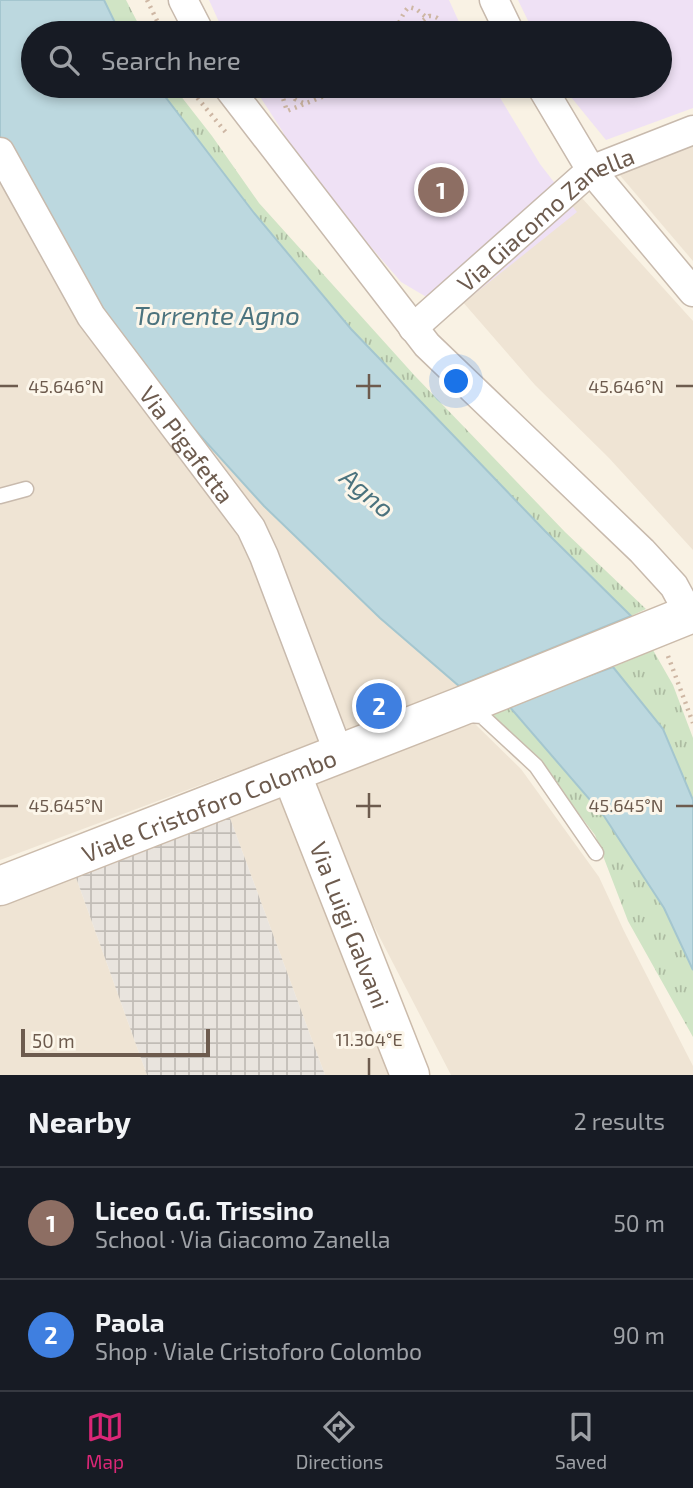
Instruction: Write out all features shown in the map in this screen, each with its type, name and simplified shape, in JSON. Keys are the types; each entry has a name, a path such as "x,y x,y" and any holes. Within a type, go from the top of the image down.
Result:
{"street":[{"path":"183,0 194,21"},
{"path":"494,0 504,21"},
{"path":"236,98 427,345 642,551 674,586 691,613 641,634"},
{"path":"548,98 590,170 693,292"},
{"name":"Via Giacomo Zanella","path":"413,328 590,170 693,130"},
{"name":"Via Pigafetta","path":"0,152 91,316 251,528 339,754"},
{"name":"Viale Cristoforo Colombo","path":"0,886 641,634"},
{"name":"Via Luigi Galvani","path":"291,773 410,1075"}],"lane":[{"path":"0,496 26,489"},
{"path":"449,711 482,716 536,766 596,853"}],"path":[{"path":"147,0 157,21"},
{"path":"400,21 408,7 416,9 426,17"},
{"path":"422,21 433,16 440,21"},
{"path":"283,98 286,111 320,98"},
{"path":"294,98 305,104"},
{"path":"641,634 653,650 664,645 693,723"}],"shaded area":[{"path":"209,0 449,0 459,21 219,21"},
{"path":"518,0 693,0 693,108 606,140 572,98 672,98 672,21 528,21"},
{"path":"261,98 500,98 540,164 577,212 452,312 401,282 292,155 283,132"},
{"path":"0,140 168,398 264,506 380,618 459,686 0,860"},
{"path":"693,143 693,261 618,173"},
{"path":"572,187 693,321 693,550 609,458 535,385 455,293"},
{"path":"472,721 521,769 599,877 693,1066 693,1075 451,1075 350,880 309,782"},
{"path":"284,788 394,1075 325,1075 227,810"},
{"path":"227,810 325,1075 147,1075 74,872"},
{"path":"74,872 147,1075 0,1075 0,898"}],"green space":[{"path":"104,0 126,0 137,21 114,21"},
{"path":"166,98 182,98 259,203 415,376 565,532 646,609 631,616 545,531 351,329 254,213"},
{"path":"653,650 673,685 693,738 693,800 663,729 613,667"},
{"path":"508,705 604,816 664,908 693,970 693,1037 628,921 595,835 530,750 489,712"}],"water":[{"name":"Torrente Agno","path":"0,0 104,0 114,21 21,21 21,98 166,98 254,213 351,329 545,531 631,616 459,686 380,618 264,506 139,368 0,140"},
{"path":"613,667 663,729 693,800 693,970 664,908 604,816 508,705"}],"place":[{"name":"Liceo G.G. Trissino","path":"441,190"},
{"name":"Paola","path":"379,706"}],"water label":[{"name":"Agno","path":"368,492"}]}
